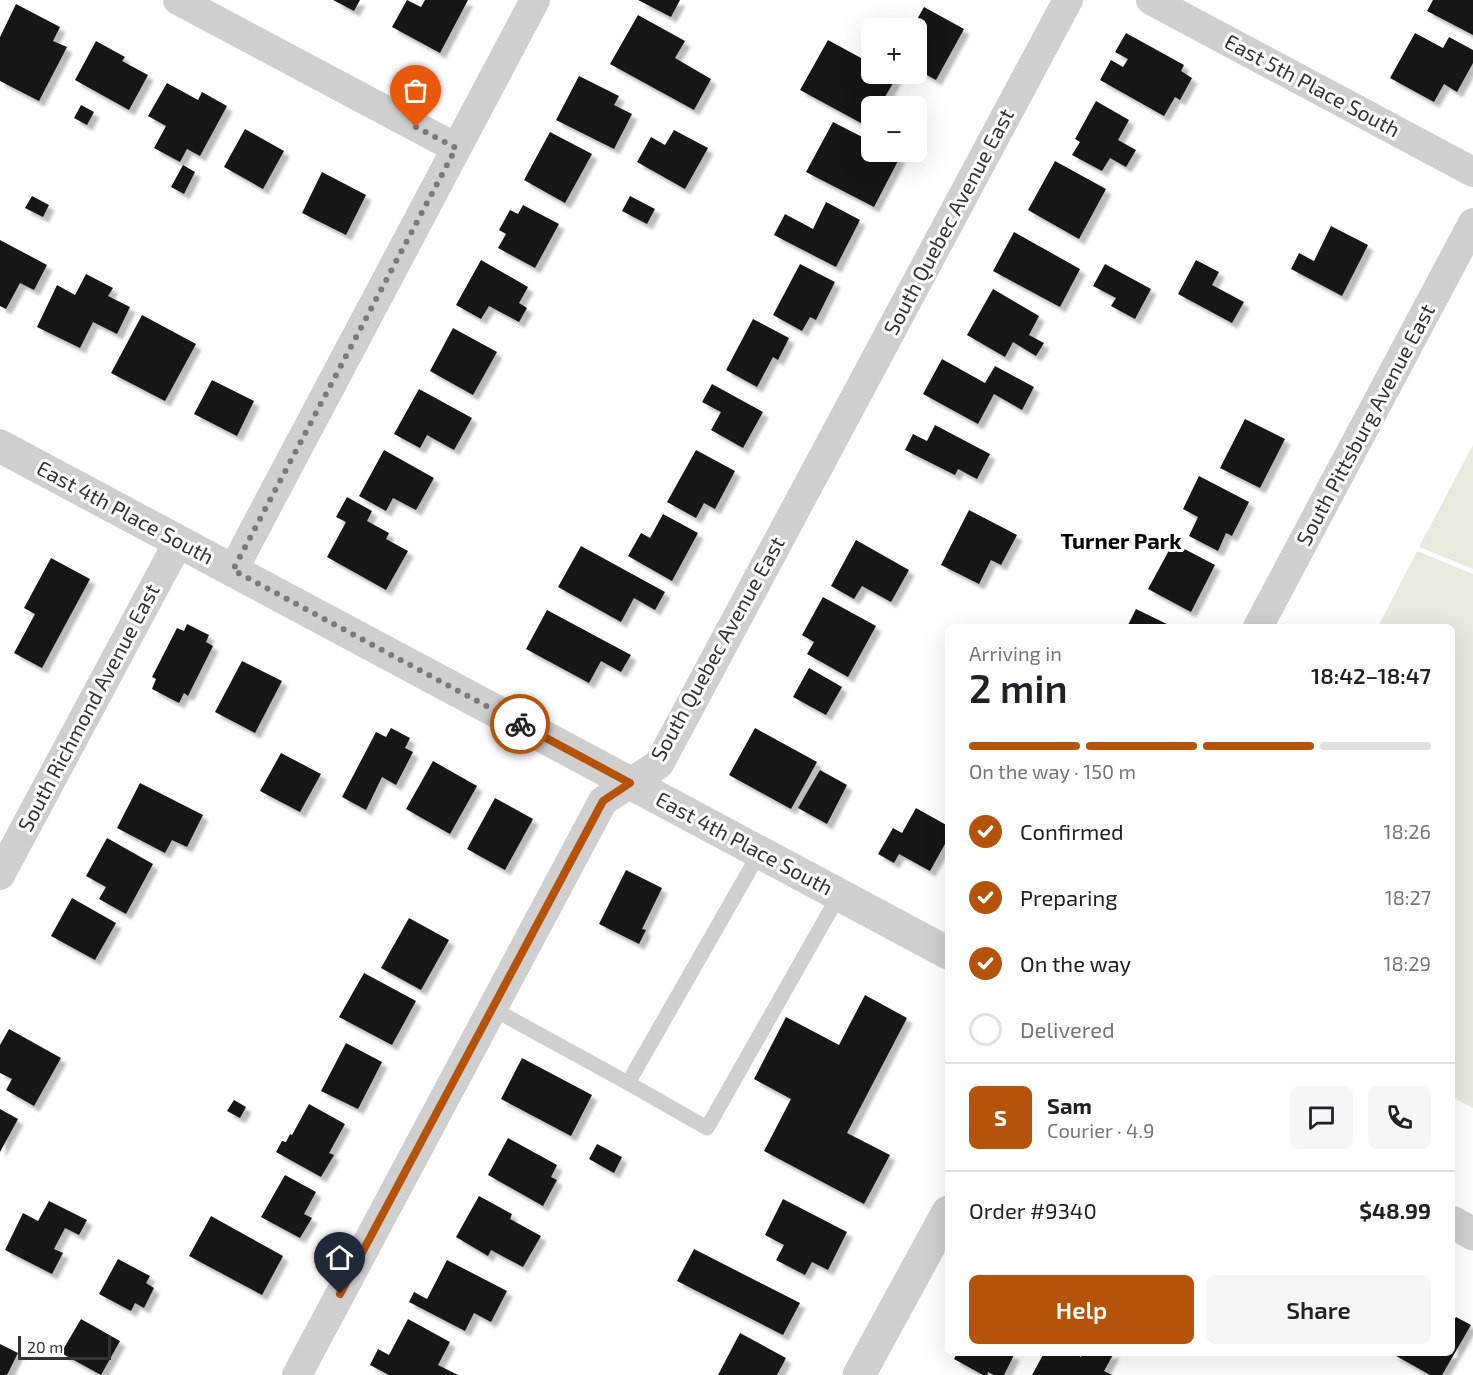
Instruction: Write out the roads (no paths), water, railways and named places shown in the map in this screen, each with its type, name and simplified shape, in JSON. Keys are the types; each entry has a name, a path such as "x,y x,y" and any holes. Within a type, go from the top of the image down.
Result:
{"street":[{"path":"178,0 456,148"},
{"path":"233,570 535,0"},
{"name":"South Quebec Avenue East","path":"297,1375 603,801 658,764 1068,0"},
{"name":"East 5th Place South","path":"1151,0 1473,172"},
{"name":"South Pittsburg Avenue East","path":"1260,624 1473,223"},
{"name":"East 4th Place South","path":"0,446 945,951"},
{"name":"South Richmond Avenue East","path":"0,876 179,541"},
{"path":"859,1375 945,1217"},
{"path":"1455,1224 1473,1234"}],"lane":[{"path":"628,1083 760,852"},
{"path":"492,1009 707,1128 839,895"}],"district":[{"name":"Turner Park","path":"1121,541"}]}
